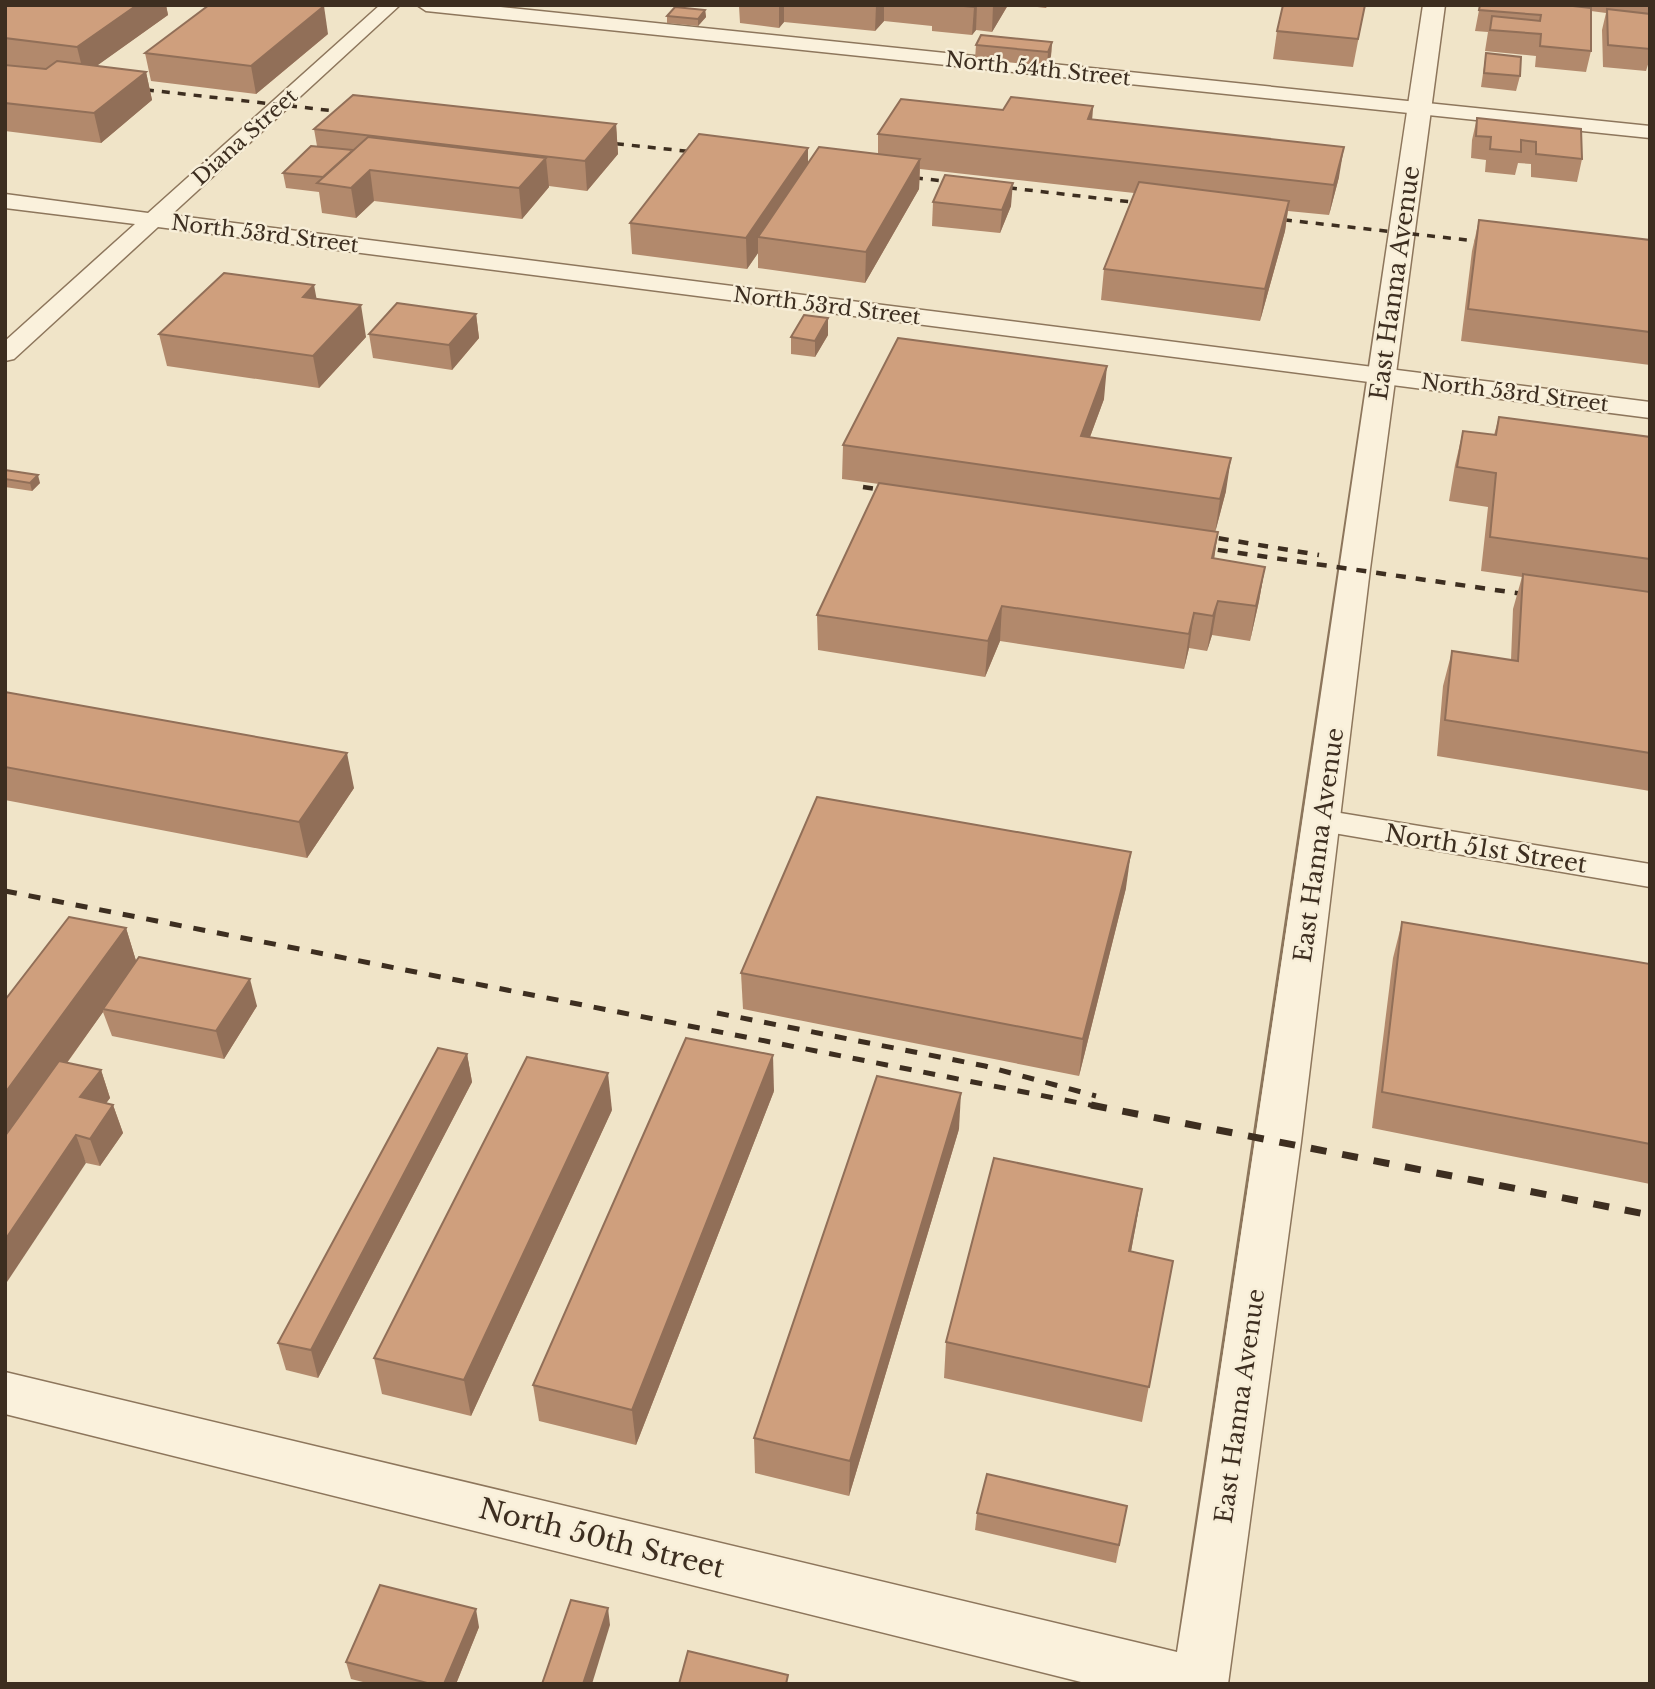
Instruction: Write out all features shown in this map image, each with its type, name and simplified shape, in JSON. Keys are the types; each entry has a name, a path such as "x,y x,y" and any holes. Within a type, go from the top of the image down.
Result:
{"street":[{"name":"Diana Street","path":"5,354 391,5"},
{"name":"North 54th Street","path":"426,5 1650,132"},
{"name":"East Hanna Avenue","path":"1199,1684 1279,1142 1434,5"},
{"name":"North 53rd Street","path":"5,201 1650,410"},
{"name":"North 51st Street","path":"1322,821 1650,876"},
{"name":"North 50th Street","path":"5,1393 1199,1684"}],"building":[{"path":"5,5 137,5 77,47 5,38"},
{"path":"209,5 324,6 251,66 145,53"},
{"path":"1283,5 1365,5 1358,39 1277,31"},
{"path":"1480,5 1564,5 1591,8 1591,51 1540,46 1541,34 1490,30 1492,16 1540,21 1541,15 1479,10"},
{"path":"675,7 705,10 698,19 667,16"},
{"path":"1607,9 1650,14 1650,49 1608,45"},
{"path":"981,35 1052,42 1048,52 976,45"},
{"path":"1486,53 1521,57 1520,76 1484,73"},
{"path":"57,61 146,72 94,113 5,103 5,65 46,69"},
{"path":"353,95 616,124 585,161 314,129"},
{"path":"1011,97 1093,106 1088,119 1344,147 1334,185 878,134 901,99 1003,110"},
{"path":"1477,118 1581,129 1582,159 1536,154 1536,142 1521,140 1521,152 1490,149 1491,137 1476,136"},
{"path":"699,134 808,148 746,238 630,223"},
{"path":"368,137 546,158 519,188 370,170 351,188 317,183"},
{"path":"311,146 353,150 323,177 283,173"},
{"path":"819,147 920,159 866,252 758,237"},
{"path":"945,175 1013,183 1002,210 933,202"},
{"path":"1139,182 1289,201 1265,289 1104,269"},
{"path":"1479,220 1650,240 1650,332 1468,309"},
{"path":"224,273 314,285 303,297 361,305 313,356 159,334"},
{"path":"397,303 476,314 449,345 369,334"},
{"path":"804,315 828,318 815,341 791,337"},
{"path":"898,338 1107,366 1081,436 1231,458 1220,499 843,445"},
{"path":"1499,417 1650,437 1650,559 1490,537 1496,473 1457,467 1463,431 1496,435"},
{"path":"5,470 38,475 30,483 5,479"},
{"path":"879,483 1218,532 1212,558 1265,567 1256,606 1218,601 1213,616 1194,613 1189,634 1002,606 988,641 817,615"},
{"path":"1523,574 1650,592 1650,753 1445,720 1452,651 1518,661"},
{"path":"5,692 347,753 299,822 5,767"},
{"path":"817,797 1131,852 1083,1039 741,973"},
{"path":"69,917 126,928 5,1093 5,1000"},
{"path":"1402,922 1650,964 1650,1144 1382,1092"},
{"path":"139,957 250,979 216,1031 103,1009"},
{"path":"686,1038 773,1055 632,1410 533,1385"},
{"path":"438,1048 467,1054 311,1350 278,1343"},
{"path":"527,1057 608,1073 464,1380 374,1358"},
{"path":"59,1061 101,1070 80,1097 113,1105 90,1139 76,1135 5,1240 5,1136"},
{"path":"877,1076 961,1093 850,1461 754,1438"},
{"path":"994,1158 1142,1189 1129,1251 1173,1261 1149,1387 946,1342"},
{"path":"987,1474 1127,1506 1119,1545 977,1513"},
{"path":"380,1585 476,1609 444,1684 431,1684 346,1662"},
{"path":"571,1600 608,1608 583,1684 542,1684"},
{"path":"688,1651 788,1675 786,1684 679,1684"}],"railway":[{"path":"130,88 353,113"},
{"path":"600,142 704,153"},
{"path":"899,176 962,183"},
{"path":"993,186 1149,204"},
{"path":"1268,218 1494,243"},
{"path":"863,487 897,492"},
{"path":"1199,535 1319,555"},
{"path":"1198,547 1537,596"},
{"path":"5,891 1100,1107"},
{"path":"717,1013 985,1066 1096,1096"},
{"path":"1091,1105 1650,1215"}]}
